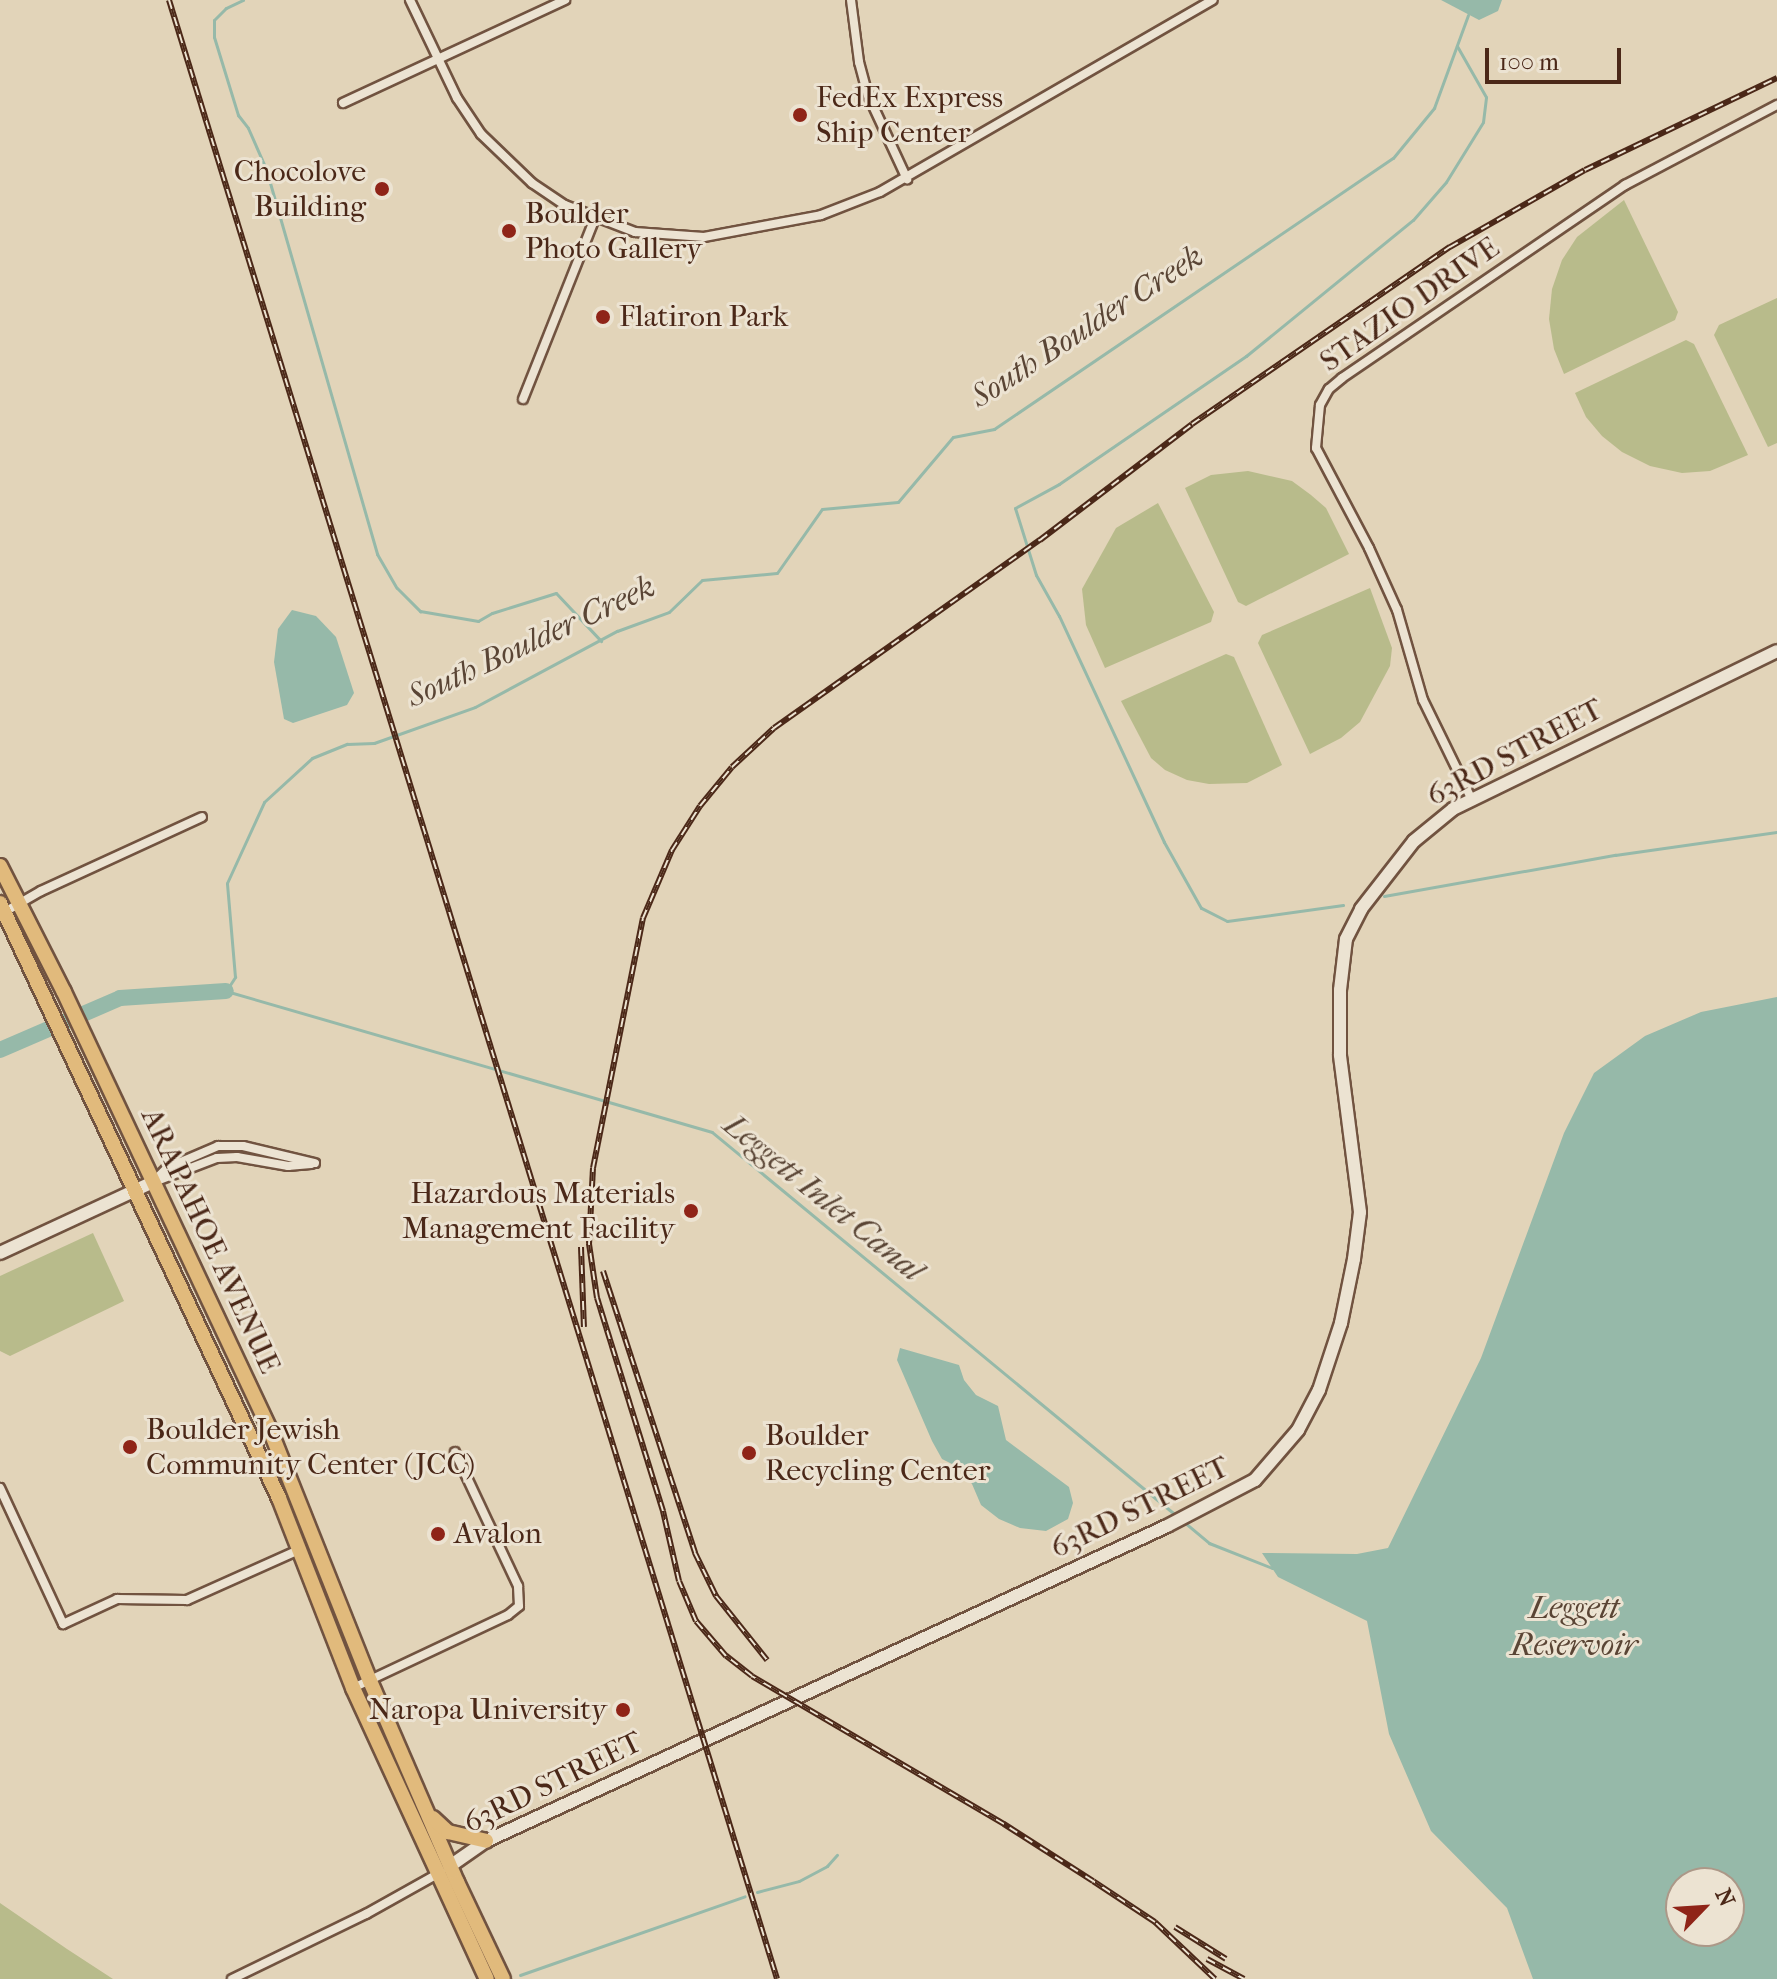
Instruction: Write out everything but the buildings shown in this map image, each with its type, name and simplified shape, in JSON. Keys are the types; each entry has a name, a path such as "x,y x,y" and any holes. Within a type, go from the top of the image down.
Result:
{"main road":[{"name":"ARAPAHOE AVENUE","path":"0,866 83,1031 270,1430 370,1681 430,1816 444,1870"},
{"name":"ARAPAHOE AVENUE","path":"2,910 48,1000 279,1498 353,1688 444,1870"},
{"path":"430,1816 448,1832 486,1841"},
{"path":"444,1870 487,1979"},
{"path":"444,1870 503,1979"}],"street":[{"path":"410,0 438,59 481,134 505,161 565,205 595,218 635,232 704,237 821,215 907,179 1213,0"},
{"path":"343,103 565,0"},
{"path":"851,0 852,26 868,95 907,179"},
{"name":"STAZIO DRIVE","path":"1471,798 1423,700 1397,610 1316,448 1320,405 1329,389 1342,378 1604,199 1777,105"},
{"path":"523,399 595,218"},
{"name":"63RD STREET","path":"232,1979 366,1914 444,1870 486,1841 1246,1487 1272,1463 1298,1430 1325,1374 1341,1323 1360,1212 1340,1055 1340,990 1346,939 1361,909 1414,841 1437,819 1471,798 1777,651"},
{"path":"2,910 202,817"},
{"path":"0,1253 153,1182 217,1158 237,1157 288,1166 315,1163 243,1146 218,1146 167,1168 153,1182"},
{"path":"353,1688 508,1615 519,1606 518,1586 455,1452"},
{"path":"0,1488 63,1624 117,1599 187,1600 299,1550"}],"shaded area":[{"path":"1624,200 1678,312 1675,320 1564,374 1554,349 1549,319 1552,289 1562,260 1577,237"},
{"path":"1777,298 1777,443 1768,447 1714,335 1719,325"},
{"path":"1686,340 1694,344 1748,455 1710,471 1682,473 1650,466 1622,452 1602,436 1586,417 1575,393"},
{"path":"1248,471 1292,481 1311,495 1326,508 1349,554 1246,606 1238,602 1185,488 1211,475"},
{"path":"1158,503 1214,612 1211,622 1105,668 1086,625 1082,589 1116,528"},
{"path":"1370,588 1392,648 1390,666 1360,722 1341,738 1310,754 1258,643 1262,635"},
{"path":"1226,654 1234,657 1282,765 1247,783 1209,784 1187,780 1165,770 1151,758 1121,701"},
{"path":"93,1233 124,1301 10,1356 0,1351 0,1276"},
{"path":"0,1903 67,1949 113,1979 0,1979"}],"water":[{"path":"1441,0 1502,0 1498,11 1479,20"},
{"path":"292,610 316,616 336,637 354,693 347,705 293,723 284,719 274,662 278,629"},
{"name":"Leggett Reservoir","path":"1777,997 1777,1979 1533,1979 1507,1908 1431,1831 1389,1734 1367,1621 1278,1577 1262,1553 1357,1554 1388,1548 1481,1358 1564,1133 1594,1073 1645,1036 1701,1012"},
{"path":"900,1348 959,1365 964,1380 976,1395 998,1406 1006,1440 1069,1487 1073,1503 1068,1519 1046,1531 1020,1528 999,1519 981,1505 972,1484 958,1467 942,1459 932,1441 897,1360"}],"waterway":[{"path":"243,0 226,8 214,20 214,37 238,115 248,128 266,169 377,554 397,588 420,611 478,621 492,613 556,593 601,641"},
{"name":"South Boulder Creek","path":"1178,1517 712,1132 226,991 235,977 227,883 264,802 312,758 347,744 374,743 475,707 617,631 669,612 702,580 777,573 822,509 898,502 953,437 994,429 1393,158 1434,108 1468,15"},
{"path":"1343,905 1227,921 1201,908 1164,842 1059,616 1036,575 1015,508 1059,484 1246,356 1413,220 1446,182 1483,122 1486,97 1457,46"},
{"path":"1384,896 1615,855 1777,832"},
{"name":"South Boulder Creek","path":"0,1050 120,998 226,991"},
{"name":"Leggett Inlet Canal","path":"1184,1522 1209,1543 1272,1568"},
{"path":"757,1892 799,1881 827,1866 837,1855"},
{"path":"520,1975 745,1896"}],"railway":[{"path":"169,0 777,1979"},
{"path":"1215,1979 1155,1922 1093,1881 1004,1824 752,1676 726,1656 696,1621 679,1581 663,1511 597,1298 589,1244 593,1168 643,918 672,850 700,806 732,767 774,728 1040,540 1192,424 1450,247 1585,170 1777,78"},
{"path":"581,1247 584,1327"},
{"path":"603,1271 695,1553 716,1596 767,1660"},
{"path":"1175,1927 1226,1959"},
{"path":"1207,1959 1244,1979"}],"place":[{"name":"FedEx Express Ship Center","path":"800,115"},
{"name":"Chocolove Building","path":"382,189"},
{"name":"Boulder Photo Gallery","path":"509,231"},
{"name":"Flatiron Park","path":"603,317"},
{"name":"Hazardous Materials Management Facility","path":"691,1211"},
{"name":"Boulder Jewish Community Center (JCC)","path":"130,1447"},
{"name":"Boulder Recycling Center","path":"749,1453"},
{"name":"Avalon","path":"438,1534"},
{"name":"Naropa University","path":"623,1710"}]}
